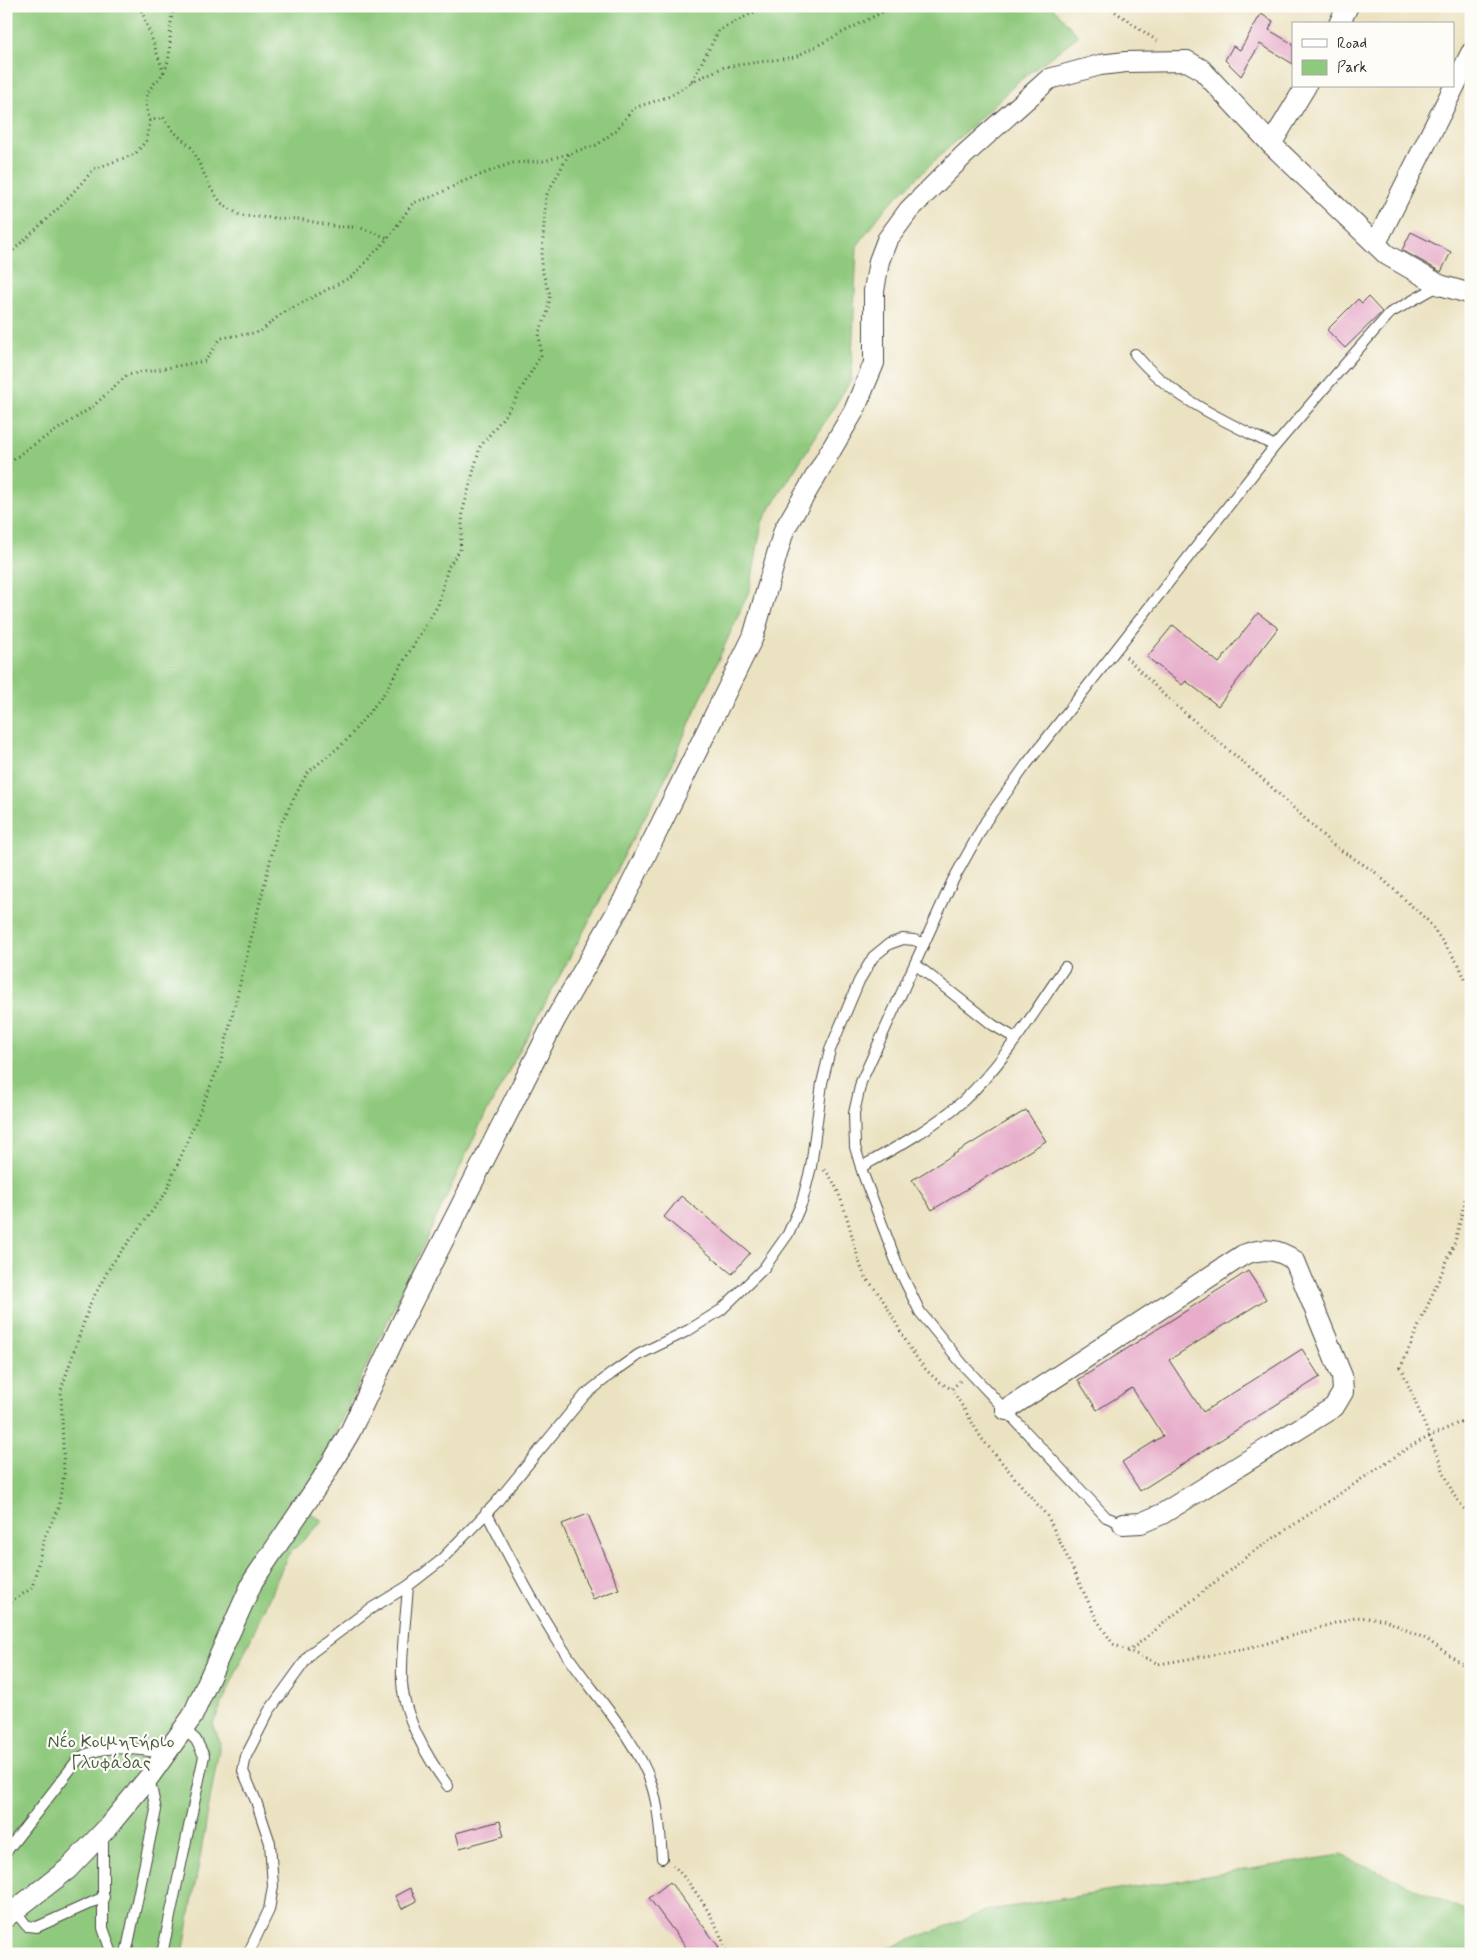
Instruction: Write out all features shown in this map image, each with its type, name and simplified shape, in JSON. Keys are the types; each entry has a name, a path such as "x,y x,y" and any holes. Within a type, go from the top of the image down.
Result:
{"street":[{"path":"1340,22 1348,6"},
{"path":"1454,87 1471,53"},
{"path":"10,1914 68,1868 103,1833 149,1777 192,1717 253,1581 322,1479 350,1432 415,1295 555,1020 623,901 753,637 784,530 854,410 874,363 874,291 878,261 888,240 909,210 964,155 1049,79 1075,71 1126,62 1187,61 1201,69 1271,144 1387,255 1440,285 1471,294"},
{"path":"1271,144 1305,88"},
{"path":"1376,243 1454,88"},
{"path":"1006,1410 1243,1255 1260,1249 1284,1252 1295,1261 1342,1376 1343,1392 1334,1407 1162,1514 1141,1523 1123,1524"}],"lane":[{"path":"1123,1524 1106,1516 970,1372 920,1312 900,1268 855,1147 854,1113 861,1082 952,882 986,821 1117,647 1178,574 1275,446 1390,313 1440,285"},
{"path":"1135,354 1151,374 1183,397 1275,446"},
{"path":"248,1954 269,1910 273,1886 270,1843 256,1801 243,1772 246,1756 269,1711 312,1653 367,1611 408,1586 439,1562 486,1512 586,1395 611,1374 638,1356 689,1330 721,1310 764,1268 788,1234 798,1210 812,1160 822,1083 828,1059 858,981 873,957 889,944 903,939 914,940 924,944"},
{"path":"915,964 993,1025 1015,1038"},
{"path":"861,1167 898,1147 963,1101 993,1069 1065,967"},
{"path":"486,1512 513,1565 560,1645 638,1756 650,1781 658,1806 662,1858"},
{"path":"408,1586 402,1684 412,1722 431,1764 448,1786"},
{"path":"162,1954 204,1756 196,1740 184,1728"},
{"path":"6,1852 79,1758 87,1753 108,1747 165,1754"},
{"path":"126,1954 156,1810 149,1777"},
{"path":"103,1833 103,1928 112,1954"},
{"path":"10,1914 28,1926 37,1927 104,1897"}],"path":[{"path":"140,6 164,74"},
{"path":"6,257 61,206 94,169 135,154 146,141 150,121 145,104 149,87 164,74 169,57 171,16 174,6"},
{"path":"690,83 719,30 766,6"},
{"path":"6,466 24,451 90,408 127,375 204,361 221,338 260,332 282,314 353,276 388,238 413,203 512,163 544,161 597,145 616,130 634,108 670,96 690,83 724,67 795,57 894,6"},
{"path":"1107,6 1163,45"},
{"path":"150,121 163,117 174,132 192,148 210,187 221,203 241,216 299,219 338,227 358,228 388,238"},
{"path":"6,1605 32,1588 45,1536 58,1509 64,1474 61,1390 90,1304 111,1265 165,1194 221,1061 278,829 306,773 345,742 383,695 438,605 448,567 460,550 465,502 480,447 509,410 541,355 539,332 547,315 550,295 541,267 546,196 569,154"},
{"path":"1117,647 1165,696 1266,782 1334,846 1375,872 1428,921 1459,965 1471,994"},
{"path":"812,1160 829,1174 838,1194 864,1274 926,1371 942,1384 952,1389 982,1439 1048,1517 1097,1620 1113,1644 1159,1664 1197,1659 1251,1648 1355,1617 1383,1619 1426,1639 1471,1670"},
{"path":"1471,1175 1454,1242 1402,1368 1453,1494 1471,1518"},
{"path":"952,1389 970,1372"},
{"path":"1128,1652 1250,1554 1414,1444 1471,1417"},
{"path":"662,1858 690,1883 702,1900 727,1954"}],"green space":[{"name":"Νέο Κοιμητήριο Γλυφάδας","path":"6,6 1052,6 1078,36 1019,81 886,207 857,246 851,380 762,522 750,589 663,783 481,1123 303,1501 313,1515 323,1521 288,1555 213,1724 220,1743 183,1954 6,1954"},
{"path":"1341,1855 1471,1913 1471,1954 872,1954 990,1910"}],"building":[{"path":"1261,14 1273,21 1269,30 1292,43 1292,63 1260,44 1241,76 1225,60 1233,46 1240,50"},
{"path":"1411,232 1451,252 1441,272 1402,250"},
{"path":"1368,297 1382,312 1345,348 1327,330 1358,299 1362,303"},
{"path":"1258,613 1278,628 1218,706 1186,681 1182,685 1147,657 1173,625 1219,663"},
{"path":"1026,1110 1046,1141 932,1210 912,1180"},
{"path":"681,1196 750,1253 732,1274 664,1217"},
{"path":"1248,1271 1266,1299 1169,1360 1203,1412 1302,1349 1320,1377 1140,1491 1122,1462 1163,1436 1132,1388 1097,1410 1078,1380"},
{"path":"588,1514 619,1589 593,1599 562,1524"},
{"path":"500,1821 504,1836 460,1848 456,1833"},
{"path":"670,1882 719,1947 710,1954 691,1954 649,1898"},
{"path":"410,1888 417,1901 402,1909 395,1896"}]}
